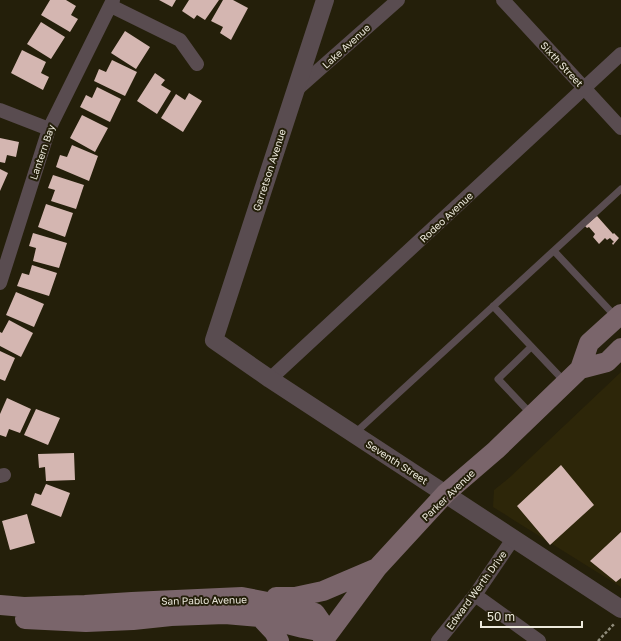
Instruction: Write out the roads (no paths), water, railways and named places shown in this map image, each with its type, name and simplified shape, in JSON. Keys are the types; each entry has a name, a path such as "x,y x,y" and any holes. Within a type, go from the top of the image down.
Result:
{"main road":[{"name":"Parker Avenue","path":"326,637 377,568 446,494 496,450 580,369 590,343 619,316"},
{"name":"Parker Avenue","path":"580,369 606,362 621,348"},
{"path":"242,597 295,597 323,591 377,568"},
{"name":"San Pablo Avenue","path":"0,604 24,607 77,606 242,597 315,613 326,637"},
{"name":"San Pablo Avenue","path":"0,618 86,622 225,614 260,617 303,628 326,637"},
{"path":"260,617 274,632 279,641"}],"street":[{"name":"Garretson Avenue","path":"214,340 325,0"},
{"name":"Lake Avenue","path":"295,92 398,0"},
{"name":"Sixth Street","path":"503,0 621,128"},
{"name":"Lantern Bay","path":"0,282 49,129 112,3 180,40 197,64"},
{"name":"Rodeo Avenue","path":"270,379 621,54"},
{"path":"0,110 49,129"},
{"name":"Seventh Street","path":"214,340 270,379 513,539 619,615"},
{"name":"Edward Werth Drive","path":"438,641 475,595 513,539"},
{"path":"475,595 539,641"}],"lane":[{"path":"354,434 621,189"},
{"path":"554,251 619,316"},
{"path":"493,306 566,383"},
{"path":"531,347 498,379 532,415"}]}
